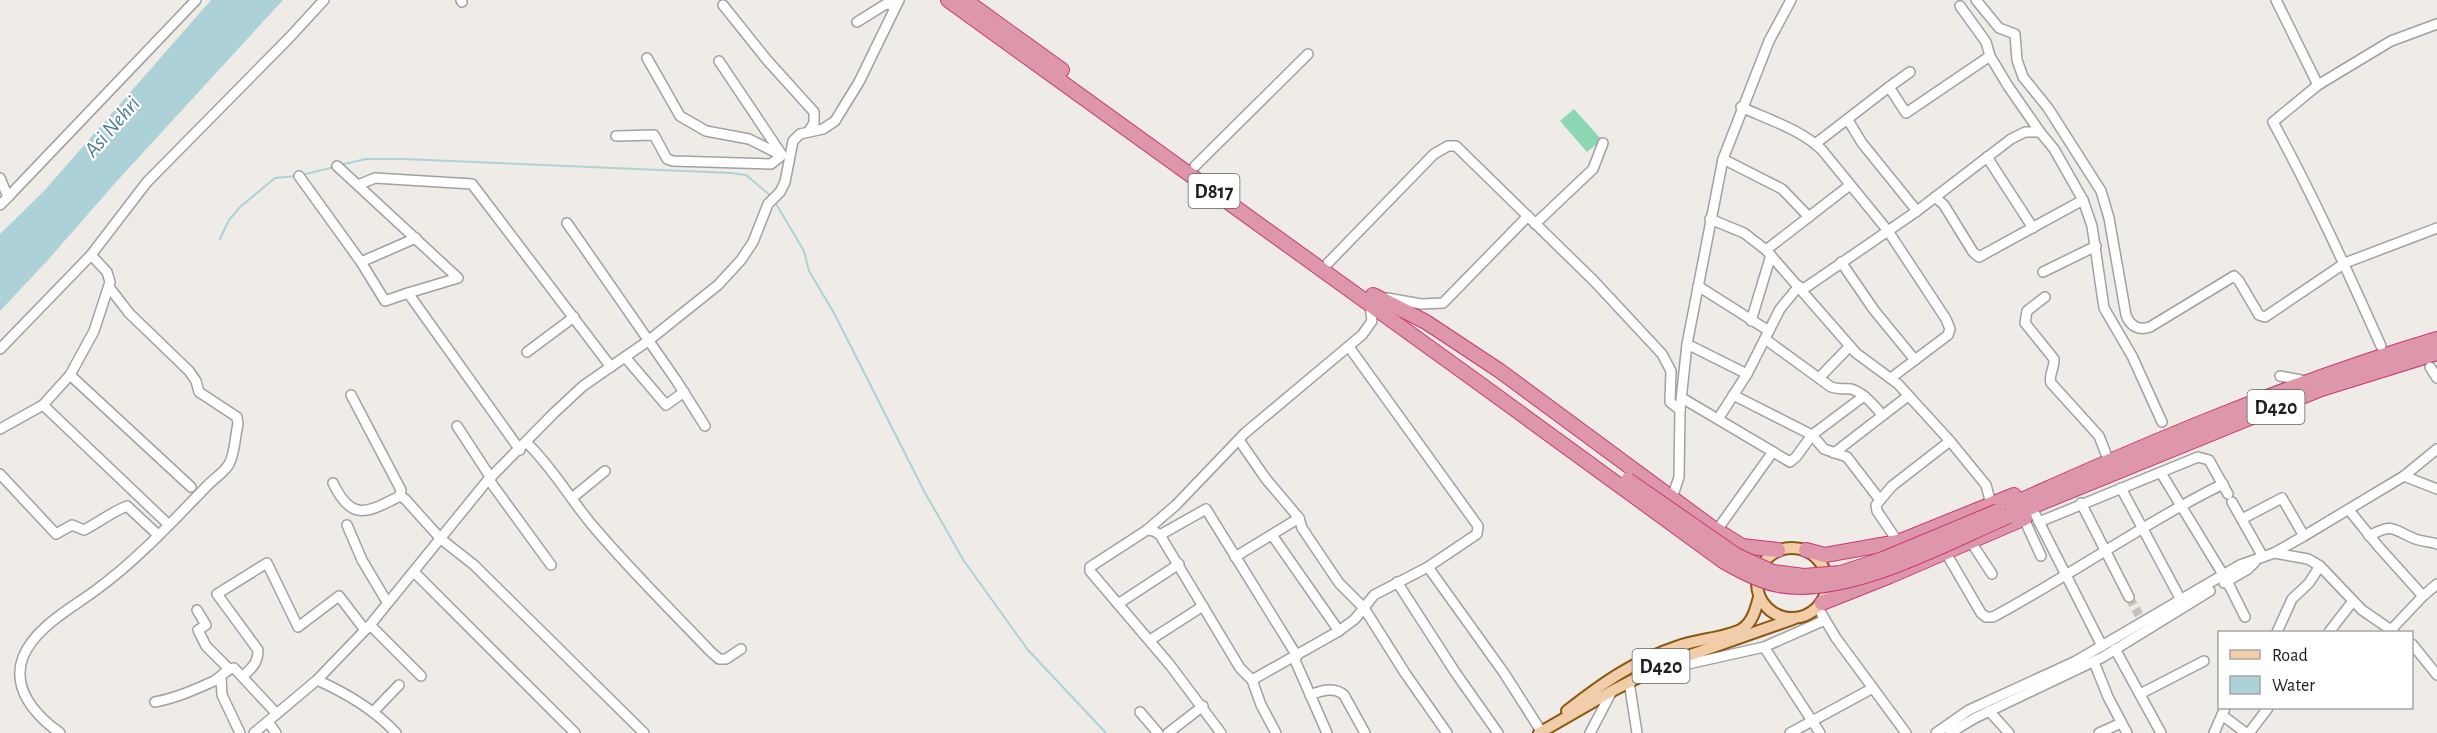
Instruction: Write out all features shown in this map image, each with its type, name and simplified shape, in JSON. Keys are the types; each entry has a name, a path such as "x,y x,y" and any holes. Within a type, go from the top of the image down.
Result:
{"highway":[{"name":"D817","path":"965,0 1328,263 1371,299"},
{"name":"D817","path":"950,1 1479,377 1736,555 1773,572 1804,576 1841,573 2007,512 2115,460"},
{"path":"1371,299 1426,322 1500,370 1672,498 1742,546 1778,550"},
{"name":"D420","path":"1820,605 2032,518 2106,480 2115,460 2308,381 2437,339"},
{"name":"D420","path":"1806,550 1826,555 1898,542 2096,462 2115,460 2321,388 2437,353"}],"main road":[{"path":"1797,548 1806,550 1822,563 1826,573 1828,583 1820,605 1810,614 1793,619 1773,613 1760,597 1757,586 1762,565 1778,550 1797,548"},
{"name":"D420","path":"1539,732 1610,678 1646,657 1683,644 1740,630 1749,624 1760,597"},
{"name":"D420","path":"1539,732 1662,665 1793,619"}],"street":[{"path":"0,205 196,0"},
{"path":"0,349 91,255 147,182 324,0"},
{"path":"1672,498 1679,477 1680,410 1687,344 1723,159 1769,41 1791,0"},
{"path":"1976,0 1999,28 2015,33 2017,60 2023,77 2048,108 2102,190 2124,309 2129,322 2127,347"},
{"path":"2276,0 2318,85"},
{"path":"857,22 886,4 897,3"},
{"path":"254,733 317,680 367,628 490,479 583,386 648,341 718,285 741,260 753,242 768,204 780,192 786,158 793,141 800,134 823,129 835,121 859,82 897,3"},
{"path":"723,5 767,60 814,112 814,123 809,131"},
{"path":"1960,6 1986,42 1990,56 2008,86 2054,149 2083,200 2090,218 2096,246 2104,308 2127,347 2162,422"},
{"path":"2381,346 2345,264 2291,153 2273,122 2318,85 2391,41 2437,24"},
{"path":"1195,166 1308,54"},
{"path":"1889,87 1906,113 1990,56"},
{"path":"647,58 680,116 706,131 749,139 786,158"},
{"path":"719,61 786,158"},
{"path":"1815,144 1910,72"},
{"path":"1742,107 1815,144 1888,231 1950,329 1947,337 1891,378"},
{"path":"1848,120 1862,143 1917,211"},
{"path":"1718,419 1747,374 1785,302 1800,288 1917,211 2011,139 2025,132 2040,132"},
{"path":"616,136 654,135 667,159 673,161 771,164 786,158"},
{"path":"1221,733 1203,706 1094,576 1090,567 1147,530 1176,505 1239,440 1362,335 1372,321 1371,299 1421,304 1443,303 1532,220 1593,169 1603,143"},
{"path":"1328,263 1434,154 1448,146 1456,146 1594,281 1666,360 1671,370 1670,402 1680,410"},
{"path":"1987,157 2033,228"},
{"path":"1723,159 1782,189 1809,217"},
{"path":"299,176 361,262 385,301 458,278 337,166"},
{"path":"0,178 8,197"},
{"path":"358,185 375,178 472,184 611,367"},
{"path":"1751,321 1769,252 1850,185"},
{"path":"1935,197 1944,205 1973,252 1979,257 2083,200"},
{"path":"1710,219 1744,234 1769,252 1850,346 1863,359 1891,378 1950,441 1986,485 1991,504"},
{"path":"567,224 684,392 705,426"},
{"path":"2129,322 2140,328 2150,327 2234,276 2259,315 2265,317 2345,264 2437,228"},
{"path":"361,262 416,238"},
{"path":"2043,272 2096,246"},
{"path":"0,429 43,405 70,375 94,331 109,287 107,272 91,255"},
{"path":"1841,262 1874,310 1915,360"},
{"path":"1698,286 1751,321 1819,378 1835,389 1852,389 1864,396 1882,415"},
{"path":"60,733 50,726 27,700 19,671 24,656 33,641 50,625 99,588 158,535 229,464 237,417 199,392 196,381 189,371 129,313 109,287"},
{"path":"408,293 523,446 541,456 617,554 719,659 726,659 741,649"},
{"path":"2044,297 2027,311 2025,323 2054,359 2051,383 2099,436 2115,460"},
{"path":"527,352 574,317"},
{"path":"1687,344 1747,374"},
{"path":"1819,378 1850,346"},
{"path":"1252,680 1339,631 1365,608 1374,595 1428,567 1477,534 1478,526 1349,347"},
{"path":"625,357 666,405 684,392"},
{"path":"2430,367 2437,378"},
{"path":"70,375 191,487"},
{"path":"2280,376 2308,381"},
{"path":"351,395 401,490 400,496"},
{"path":"1733,395 1812,435 1824,449 1843,455 1852,462 1880,500"},
{"path":"1682,398 1772,453 1792,462 1812,435 1864,396"},
{"path":"1834,453 1908,396"},
{"path":"43,405 169,525"},
{"path":"457,426 490,479 551,565"},
{"path":"1239,440 1266,479 1299,518 1302,528 1339,583 1365,608 1405,673 1447,733"},
{"path":"1898,542 1876,509 1880,500 1892,486 1950,441"},
{"path":"1950,733 1989,711 2094,662 2115,649 2143,623 2181,600 2248,569 2260,558 2349,510 2404,476 2437,449"},
{"path":"1717,530 1772,453"},
{"path":"2032,518 2081,504 2194,458 2202,457 2209,460 2223,484 2260,558"},
{"path":"572,498 605,471"},
{"path":"2161,473 2225,579 2245,617"},
{"path":"0,474 56,534 72,525 84,530 127,506 158,535"},
{"path":"2404,476 2437,489"},
{"path":"333,483 340,498 360,512 366,512 400,496"},
{"path":"1946,553 1979,610 1986,617 1999,613 2181,505 2223,484"},
{"path":"2121,488 2181,600"},
{"path":"400,496 441,539 474,565 644,733"},
{"path":"2242,519 2282,498 2304,536"},
{"path":"2081,504 2129,597"},
{"path":"1160,535 1206,508 1295,657 1327,733"},
{"path":"2349,510 2423,596"},
{"path":"1235,557 1299,518"},
{"path":"2032,518 2041,556"},
{"path":"2032,518 2066,574 2102,646"},
{"path":"347,525 362,560 387,603"},
{"path":"2369,536 2385,529 2396,529 2411,538 2437,544"},
{"path":"1147,530 1160,535 1179,564 1240,668 1252,680 1261,705 1276,733"},
{"path":"1272,535 1339,631"},
{"path":"1971,543 1992,574"},
{"path":"2274,552 2308,559 2320,566 2370,618 2390,631"},
{"path":"243,676 258,659 258,650 217,594 267,563 298,627 339,596 367,628 421,676"},
{"path":"1118,604 1179,564"},
{"path":"2278,631 2292,599 2309,583 2320,566"},
{"path":"1428,567 1504,673 1539,732"},
{"path":"414,572 575,733"},
{"path":"1936,733 1969,710 2046,676 2225,579"},
{"path":"1397,582 1455,672 1498,733"},
{"path":"2392,631 2437,584"},
{"path":"2330,631 2353,601"},
{"path":"1820,605 1825,620 1906,733"},
{"path":"1150,640 1203,606"},
{"path":"197,610 207,625 198,630 207,646 229,669"},
{"path":"1688,664 1764,647 1825,620"},
{"path":"2413,645 2437,675"},
{"path":"1764,647 1820,733"},
{"path":"2115,649 2161,733"},
{"path":"2140,694 2204,661"},
{"path":"2094,662 2127,733"},
{"path":"155,702 178,698 234,668 276,713"},
{"path":"220,677 222,695 240,733"},
{"path":"317,680 341,691 374,712 396,733"},
{"path":"1629,682 1637,733"},
{"path":"374,712 399,685"},
{"path":"1790,733 1873,688"},
{"path":"1310,695 1332,690 1339,691 1344,695 1365,733"},
{"path":"1590,733 1612,691"},
{"path":"1168,733 1203,706"},
{"path":"2214,733 2223,712 2247,733 2267,709"},
{"path":"1989,711 2009,733"},
{"path":"1140,712 1158,733"},
{"path":"1636,720 1644,733"},
{"path":"268,722 276,733"},
{"path":"2098,733 2121,723"}],"green space":[{"path":"1574,109 1602,140 1587,152 1560,121"}],"water":[{"name":"Asi Nehri","path":"211,0 283,0 0,311 0,234 44,191"}],"waterway":[{"path":"340,165 366,159 403,159 731,173 746,175 772,197"},
{"path":"302,175 334,167"},
{"path":"220,239 229,220 240,207 275,178 297,176"},
{"path":"775,202 804,251 809,271 834,313 924,491 964,561 1028,650 1106,733"}],"tunnel":[{"path":"2129,597 2139,615"}]}
